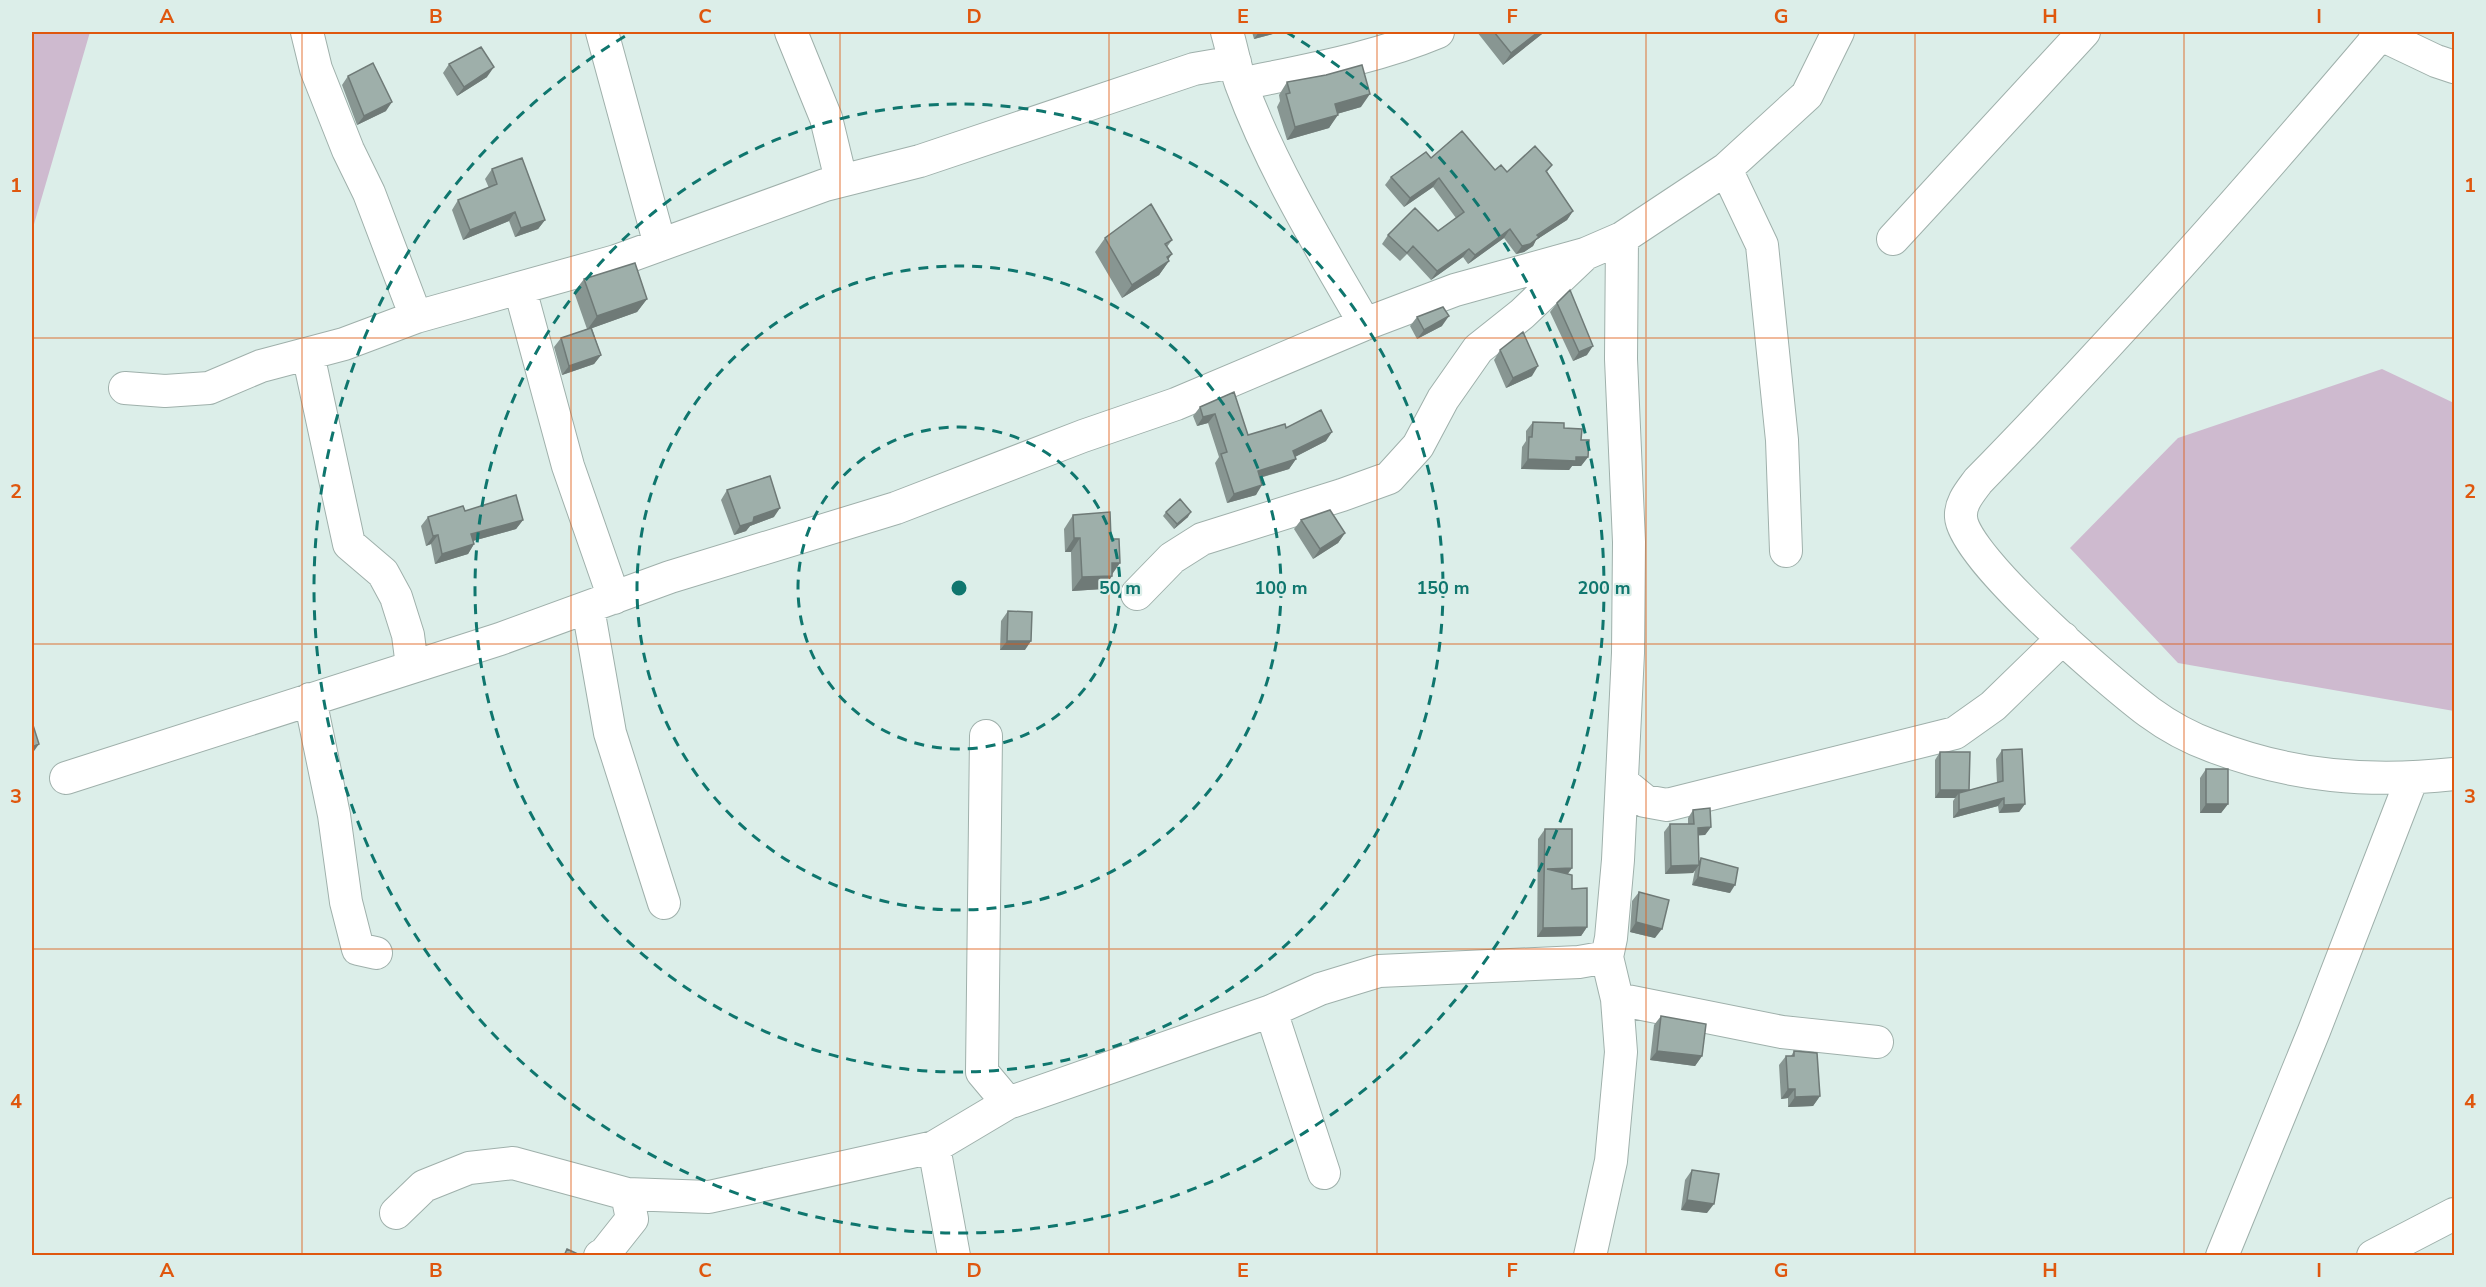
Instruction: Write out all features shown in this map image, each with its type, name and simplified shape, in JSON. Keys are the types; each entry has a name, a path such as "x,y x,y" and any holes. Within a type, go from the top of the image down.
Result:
{"street":[{"path":"307,32 316,69 348,150 369,193 416,317"},
{"path":"602,32 660,245"},
{"path":"791,32 825,118 841,180"},
{"path":"1227,32 1238,73 1278,166 1365,324"},
{"path":"125,388 165,391 209,388 261,366 344,344 416,317 616,261 841,180 920,161 1194,69 1238,73 1351,60 1416,41 1438,32"},
{"path":"66,778 500,639 670,577 896,508 1083,436 1176,404 1365,324 1455,290 1585,254 1622,238 1726,169 1807,95 1839,32"},
{"path":"1893,239 2084,32"},
{"path":"2454,67 2377,33 2239,200 2121,331 1978,481 1965,499 1961,517 1966,537 1988,567 2093,666 2150,712 2185,735 2214,747 2270,764 2328,776 2412,778 2454,774"},
{"path":"1726,169 1762,245 1782,440 1786,551"},
{"path":"1590,1256 1611,1161 1621,1052 1617,999 1607,957 1611,938 1623,783 1628,653 1629,542 1621,359 1622,238"},
{"path":"1137,594 1172,558 1202,539 1389,478 1418,446 1443,399 1478,349 1522,314 1585,254"},
{"path":"520,289 568,466 601,603 610,734 664,903"},
{"path":"308,354 349,544 384,573 396,597 408,635 412,666"},
{"path":"1623,783 1645,801 1666,806 1955,734 1993,706 2063,638"},
{"path":"310,699 334,815 346,902 358,949 376,953"},
{"path":"986,736 982,1072 1008,1103"},
{"path":"2222,1256 2314,1031 2412,778"},
{"path":"396,1213 424,1186 469,1168 513,1163 627,1194 710,1197 934,1147 1008,1103 1271,1011 1320,990 1379,971 1579,962 1607,957"},
{"path":"1617,999 1782,1032 1877,1042"},
{"path":"1271,1011 1324,1173"},
{"path":"934,1147 954,1256"},
{"path":"600,1256 605,1253 632,1219 627,1194"},
{"path":"2373,1256 2454,1214"}],"shaded area":[{"path":"32,32 90,32 32,231"},
{"path":"2382,369 2454,403 2454,711 2178,663 2070,548 2178,438"}],"building":[{"path":"1494,32 1538,32 1511,53"},
{"path":"481,47 494,67 464,87 449,64"},
{"path":"373,63 392,102 364,116 348,76"},
{"path":"1362,65 1370,94 1335,104 1338,115 1295,127 1286,94 1290,93 1287,82"},
{"path":"1462,131 1495,170 1501,165 1507,172 1535,146 1552,165 1546,171 1573,211 1537,235 1539,237 1530,244 1522,246 1510,229 1475,255 1469,249 1437,271 1413,246 1407,253 1388,235 1415,208 1438,231 1464,212 1439,178 1410,198 1391,177 1426,152 1431,158"},
{"path":"522,158 545,220 521,228 515,212 470,230 458,200 497,184 492,169"},
{"path":"1151,204 1172,240 1165,244 1172,254 1167,257 1169,261 1132,285 1105,238"},
{"path":"635,263 647,299 597,316 584,279"},
{"path":"1570,290 1593,346 1579,352 1557,303"},
{"path":"1443,307 1449,316 1424,330 1417,317"},
{"path":"591,328 601,355 569,366 561,338"},
{"path":"1523,332 1538,366 1513,378 1500,350"},
{"path":"1234,392 1248,435 1285,424 1286,428 1321,410 1332,432 1293,451 1296,459 1258,471 1262,485 1234,494 1221,454 1227,452 1215,414 1203,417 1200,407"},
{"path":"1533,422 1564,423 1564,428 1582,429 1581,440 1589,440 1588,457 1576,457 1576,461 1528,459 1529,437 1532,437"},
{"path":"770,476 780,508 754,517 753,522 740,526 727,490"},
{"path":"516,495 523,520 471,534 474,544 442,554 438,535 433,536 428,517 463,506 465,511"},
{"path":"1180,499 1191,512 1177,524 1166,512"},
{"path":"1330,510 1345,533 1320,549 1301,520"},
{"path":"1110,512 1111,539 1119,539 1120,563 1112,563 1112,576 1082,577 1080,538 1074,538 1073,515"},
{"path":"1008,611 1032,612 1031,641 1007,641"},
{"path":"32,722 39,744 32,747"},
{"path":"2022,749 2025,804 2004,805 2004,798 1959,810 1959,793 2003,781 2002,750"},
{"path":"1940,752 1970,752 1969,790 1940,790"},
{"path":"2206,769 2228,769 2228,804 2206,804"},
{"path":"1710,808 1711,827 1698,828 1699,865 1671,866 1670,824 1694,824 1693,810"},
{"path":"1545,829 1572,829 1572,868 1547,869 1572,875 1572,889 1587,888 1587,927 1543,928"},
{"path":"1701,858 1738,868 1735,885 1698,877"},
{"path":"1639,892 1669,900 1662,929 1636,922"},
{"path":"1661,1016 1706,1024 1702,1056 1657,1051"},
{"path":"1794,1051 1817,1053 1820,1096 1795,1097 1795,1089 1788,1089 1786,1056 1794,1056"},
{"path":"1692,1170 1719,1174 1714,1204 1687,1200"},
{"path":"567,1249 582,1256 564,1256"}]}
